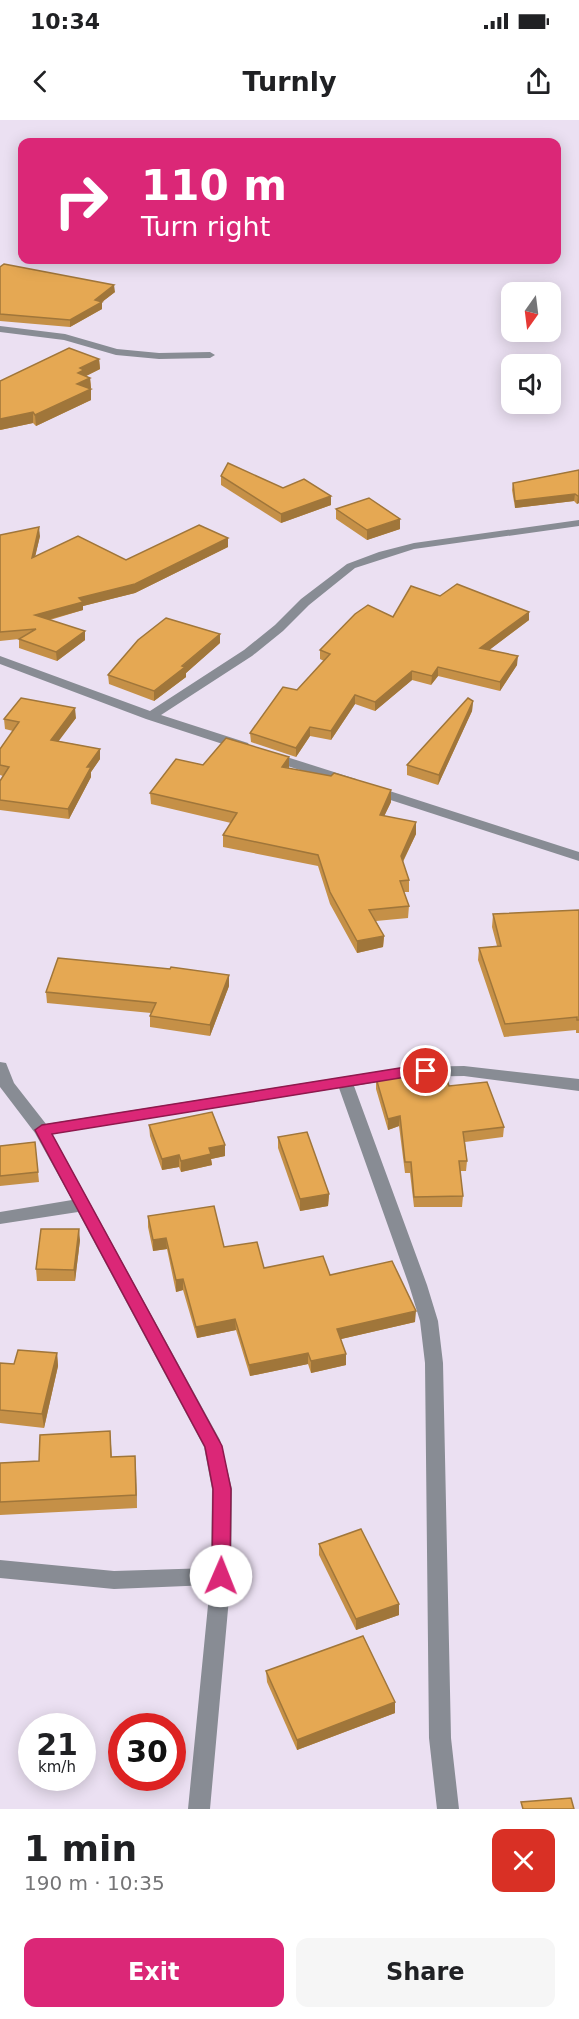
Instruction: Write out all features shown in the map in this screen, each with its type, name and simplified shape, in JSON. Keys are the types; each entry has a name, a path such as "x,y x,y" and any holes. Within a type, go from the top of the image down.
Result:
{"street":[{"path":"0,328 65,337 116,352 159,356 210,355"},
{"path":"150,716 248,653 279,628 305,602 351,567 383,554 414,546 579,523"},
{"path":"0,660 150,716 579,857"},
{"path":"0,1067 7,1085 42,1130 213,1446 222,1489 221,1576 199,1809"},
{"path":"42,1130 406,1072 464,1071 579,1085"},
{"path":"345,1082 429,1320 434,1363 440,1738 448,1809"},
{"path":"0,1218 82,1205"},
{"path":"0,1569 114,1580 221,1576"}],"building":[{"path":"4,264 114,285 95,300 102,302 70,320 0,314 0,267"},
{"path":"69,348 99,359 80,368 84,370 78,373 90,378 77,384 91,389 35,415 33,412 0,419 0,381"},
{"path":"228,463 283,488 304,479 331,496 281,514 221,476"},
{"path":"579,470 579,496 575,494 515,501 513,483"},
{"path":"369,498 400,519 367,530 336,509"},
{"path":"199,525 228,538 135,584 79,598 83,602 35,615 85,631 56,652 19,639 36,629 0,632 0,535 39,527 32,558 78,536 126,560"},
{"path":"457,584 529,612 480,648 518,656 500,682 438,667 432,676 412,671 375,702 355,695 331,731 310,727 296,748 250,733 283,687 297,690 330,654 320,650 355,614 368,605 393,617 411,586 440,596"},
{"path":"166,618 220,634 182,666 185,667 154,691 108,675 138,640"},
{"path":"21,698 75,708 51,740 100,749 87,767 91,767 68,809 0,800 0,781 9,767 0,765 0,749 19,722 4,719"},
{"path":"468,698 473,701 439,775 407,765"},
{"path":"226,738 289,757 282,767 331,776 334,773 391,790 380,815 416,822 401,856 409,880 400,881 409,906 369,910 384,936 357,941 330,892 318,855 223,835 237,813 150,793 176,759 203,765"},
{"path":"579,910 579,1020 577,1017 505,1024 479,948 501,946 493,914"},
{"path":"58,958 170,969 171,967 229,975 210,1025 150,1016 156,1003 46,992"},
{"path":"444,1071 449,1086 487,1082 504,1127 463,1132 467,1161 459,1161 463,1196 414,1197 411,1162 405,1162 400,1116 388,1119 376,1078"},
{"path":"212,1112 225,1145 209,1148 211,1154 181,1161 179,1155 162,1159 149,1125"},
{"path":"307,1132 329,1194 300,1199 278,1137"},
{"path":"35,1142 38,1172 0,1176 0,1146"},
{"path":"214,1206 224,1247 257,1242 264,1268 323,1256 330,1275 392,1261 416,1311 337,1329 346,1354 311,1361 308,1353 249,1365 235,1319 196,1327 183,1279 176,1280 166,1238 153,1240 148,1216"},
{"path":"41,1229 79,1229 74,1270 36,1269"},
{"path":"18,1350 57,1353 42,1414 0,1410 0,1363 14,1364"},
{"path":"110,1431 111,1457 135,1456 136,1495 0,1502 0,1463 39,1461 40,1435"},
{"path":"361,1529 399,1604 356,1619 319,1544"},
{"path":"363,1636 395,1702 297,1740 266,1671"},
{"path":"571,1798 574,1809 523,1809 521,1802"}],"route":[{"path":"221,1576 222,1489 213,1446 42,1130 406,1072 426,1071"}]}
